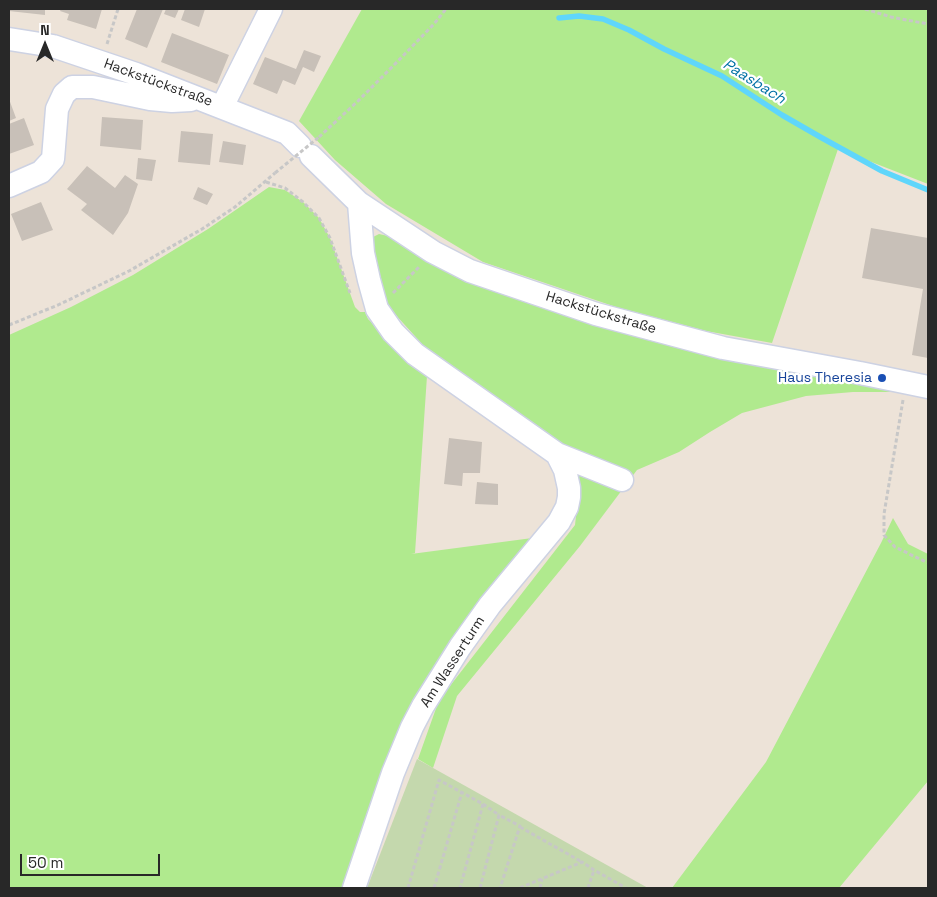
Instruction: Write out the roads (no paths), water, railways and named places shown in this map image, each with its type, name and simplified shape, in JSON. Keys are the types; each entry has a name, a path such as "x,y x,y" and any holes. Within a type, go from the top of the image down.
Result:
{"street":[{"path":"9,186 41,172 52,159 57,109 64,94 72,87 93,87 150,99 212,103 271,9"},
{"name":"Hackstückstraße","path":"9,38 53,46 101,62 287,133 310,146 359,203 433,252 470,271 596,314 723,348 928,387"},
{"name":"Am Wasserturm","path":"359,203 363,253 369,280 377,309 393,332 414,354 556,454 622,480"},
{"name":"Am Wasserturm","path":"354,888 393,773 423,706 460,647 490,605 559,522 567,507 569,488 565,470 556,454"}],"waterway":[{"name":"Paasbach","path":"559,18 579,16 603,19 629,30 664,49 722,76 782,115 882,171 928,190"}],"place":[{"name":"Haus Theresia","path":"882,378"}]}
